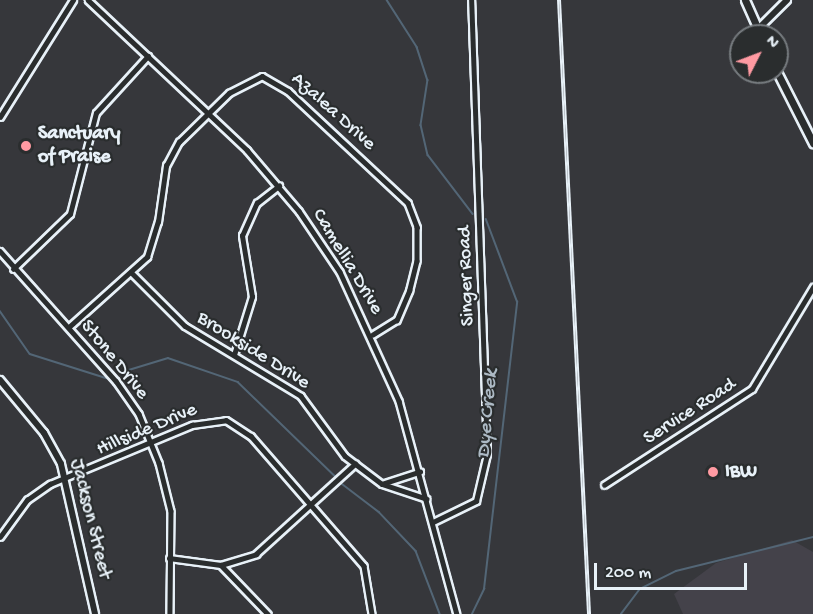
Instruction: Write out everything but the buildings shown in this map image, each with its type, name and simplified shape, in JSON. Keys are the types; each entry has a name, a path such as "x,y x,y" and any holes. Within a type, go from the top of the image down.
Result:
{"main road":[{"path":"745,0 756,24"},
{"path":"783,84 813,143"}],"street":[{"path":"0,117 73,0"},
{"name":"Camellia Drive","path":"88,0 207,113 279,186 340,272 374,335 420,472 457,614"},
{"name":"Singer Road","path":"433,522 476,501 487,454 471,0"},
{"path":"766,24 787,0"},
{"path":"13,269 70,214 96,113 148,56"},
{"name":"Azalea Drive","path":"69,327 131,272 152,242 170,156 207,113 248,79 274,80 408,203 417,227 417,261 410,290 397,320 374,335"},
{"path":"234,355 252,297 242,236 257,203 279,186"},
{"name":"Stone Drive","path":"0,251 13,269 69,327 128,397 151,443 171,511 170,614"},
{"name":"Brookside Drive","path":"131,272 184,326 301,396 355,464 381,484 427,499"},
{"name":"Service Road","path":"604,485 752,390 813,287"},
{"name":"Jackson Street","path":"0,380 44,434 66,479 95,614"},
{"name":"Hillside Drive","path":"0,537 36,491 192,425 226,420 252,436 364,567 372,614"},
{"path":"169,558 221,565 256,555 355,464"},
{"path":"381,484 420,472"},
{"path":"221,565 268,614"}],"shaded area":[{"path":"792,540 813,552 813,614 683,614 674,594 716,563"}],"waterway":[{"name":"Dye Creek","path":"387,0 417,47 428,80 421,125 428,155 473,214"},
{"name":"Dye Creek","path":"472,614 484,589 517,302 486,220"},
{"path":"0,311 30,354 106,378"},
{"path":"119,373 168,358 238,382 335,476"},
{"path":"341,483 379,512 416,551 440,614"},
{"path":"621,614 640,589 676,571 813,537"}],"railway":[{"path":"559,0 589,614"}],"place":[{"name":"Sanctuary of Praise","path":"26,146"},
{"name":"IBW","path":"713,472"}]}
